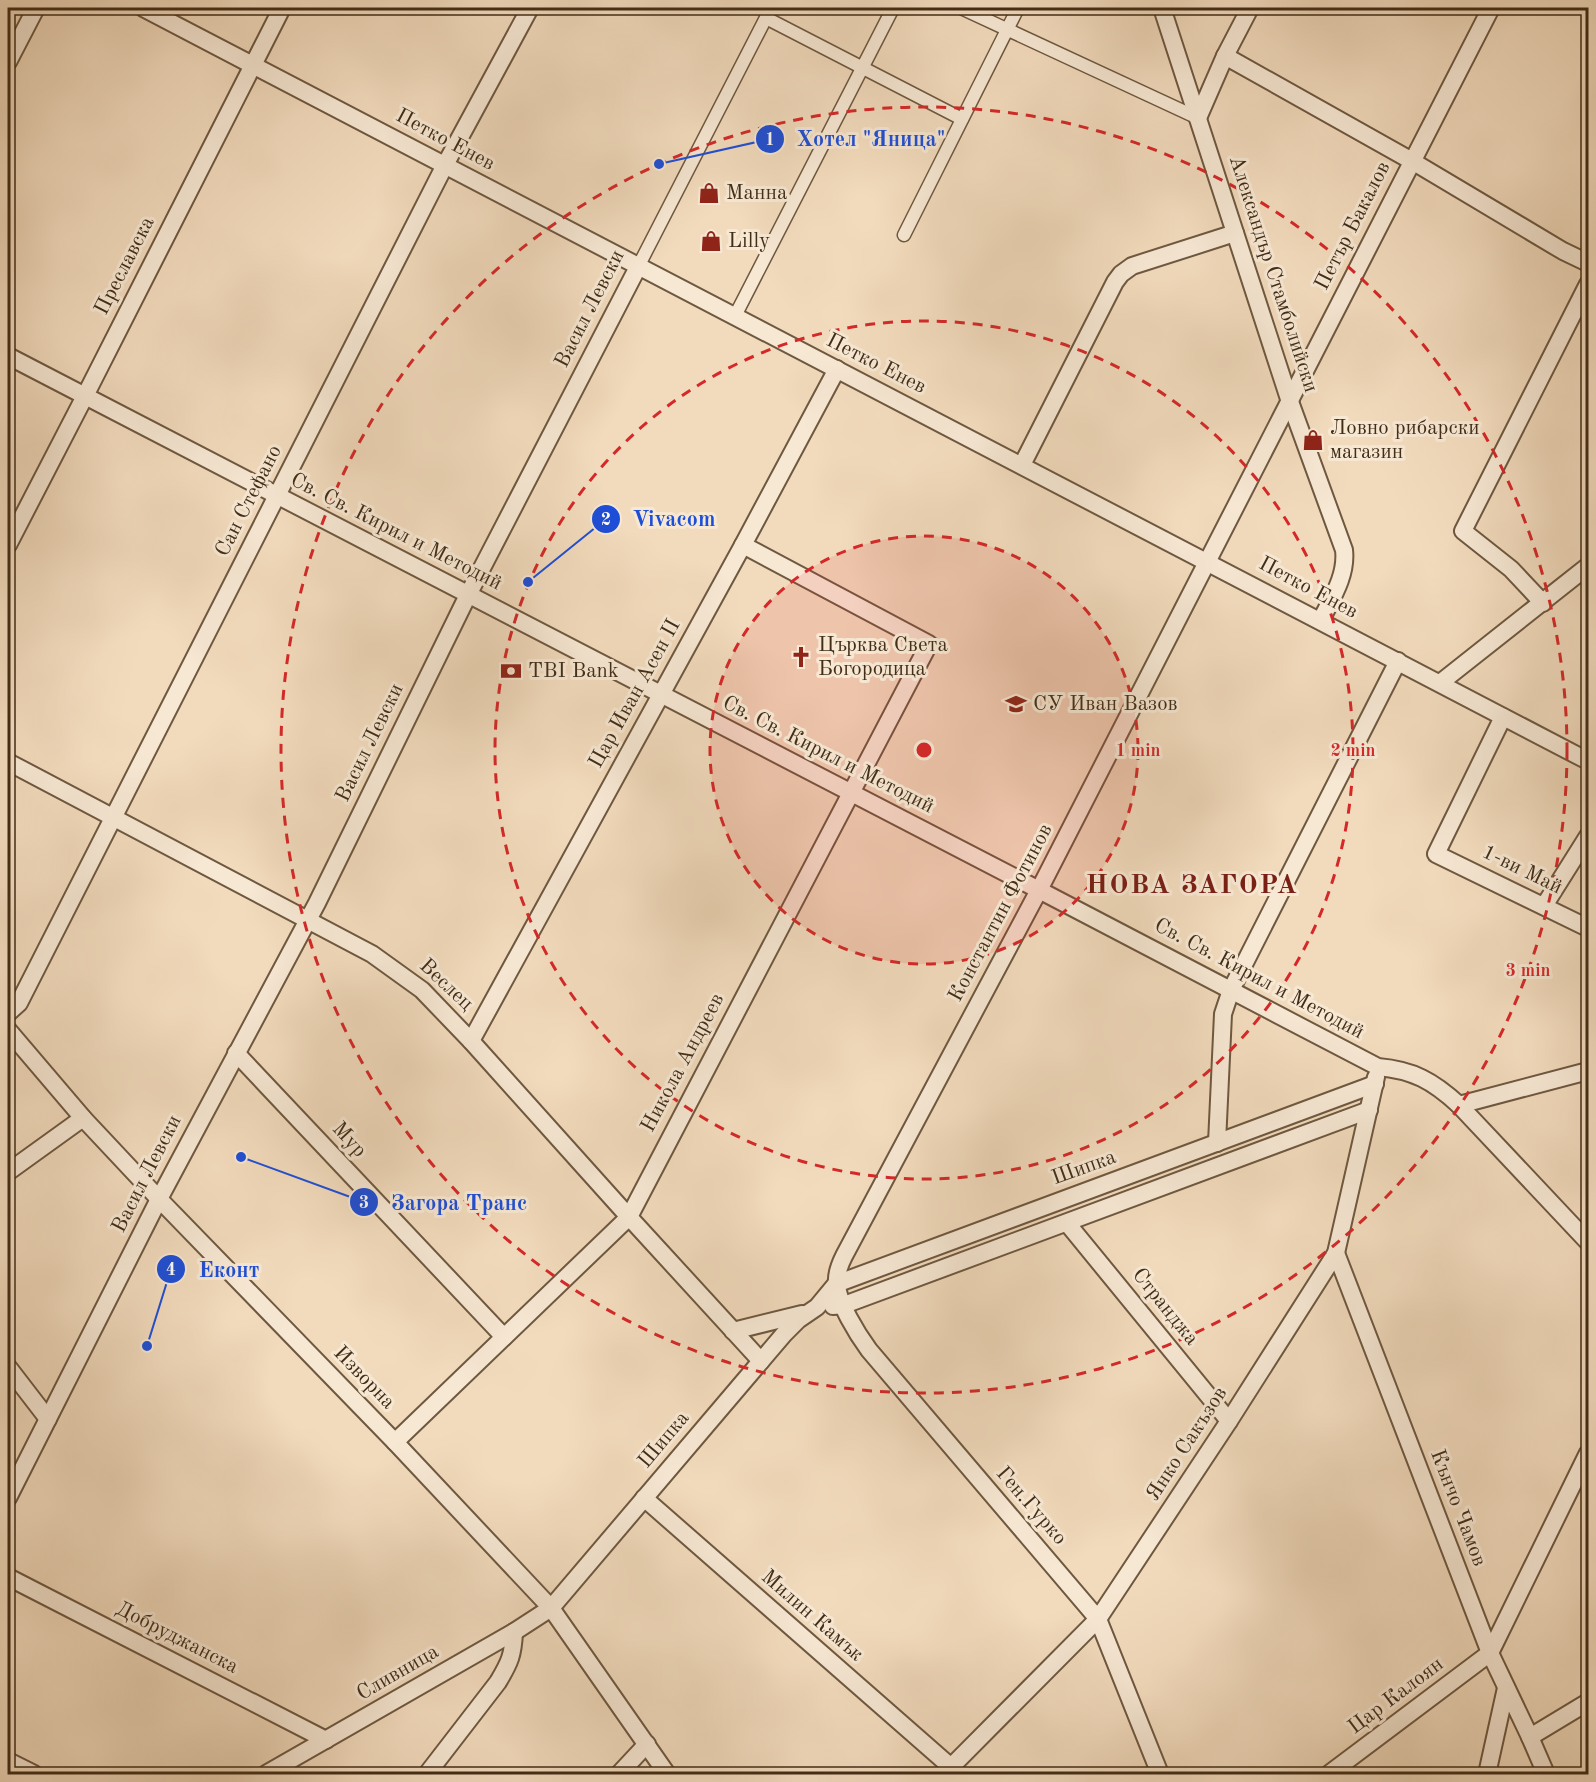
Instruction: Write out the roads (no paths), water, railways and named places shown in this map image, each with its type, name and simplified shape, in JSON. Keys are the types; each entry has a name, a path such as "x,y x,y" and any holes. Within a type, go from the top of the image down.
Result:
{"street":[{"path":"8,62 36,8"},
{"name":"Петко Енев","path":"143,8 1588,761"},
{"name":"Преславска","path":"8,545 282,8"},
{"name":"Сан Стефано","path":"8,1014 19,1004 445,165 530,8"},
{"path":"735,316 892,8"},
{"path":"961,8 1198,118 1225,56 1250,8"},
{"path":"904,235 1018,8"},
{"name":"Александър Стамболийски","path":"1162,8 1289,399 1344,550 1346,562 1341,579 1321,620"},
{"name":"Петър Бакалов","path":"1206,561 1491,8"},
{"path":"768,13 861,68 962,119"},
{"name":"Васил Левски","path":"8,1498 159,1199 308,920 468,595 768,13"},
{"path":"1225,56 1412,161 1563,251 1588,263"},
{"path":"1022,465 1121,274 1132,266 1235,233"},
{"path":"1543,603 1512,568 1462,531 1588,284"},
{"name":"Св. Св. Кирил и Методий","path":"8,356 1378,1067 1400,1069 1421,1077 1442,1090 1458,1105 1588,1242"},
{"name":"Цар Иван Асен II","path":"471,1041 837,369"},
{"name":"Никола Андреев","path":"395,1442 629,1217 929,644 743,545"},
{"name":"Константин Фотинов","path":"836,1284 844,1256 1039,890 1206,561"},
{"path":"1440,683 1588,566"},
{"path":"1216,1143 1223,1014 1231,990 1398,661"},
{"name":"1-ви Май","path":"1503,717 1436,854 1588,928"},
{"name":"Веслец","path":"8,762 372,954 422,990 761,1361"},
{"path":"1544,906 1588,836"},
{"name":"Изворна","path":"8,1030 83,1118 395,1442 550,1608 667,1774"},
{"name":"Мур","path":"236,1053 504,1337"},
{"name":"Янко Сакъзов","path":"948,1771 1098,1619 1336,1253 1378,1067"},
{"path":"1458,1105 1588,1071"},
{"name":"Шипка","path":"550,1608 791,1327 813,1310 836,1284 1375,1084"},
{"path":"733,1331 813,1310 843,1305 1369,1110"},
{"path":"8,1172 83,1118"},
{"name":"Странджа","path":"1067,1223 1229,1420"},
{"name":"Кънчо Чамов","path":"1336,1253 1490,1653 1546,1774"},
{"name":"Ген.Гурко","path":"836,1284 843,1305 869,1350 1098,1619 1160,1774"},
{"path":"8,1367 48,1419"},
{"path":"1490,1653 1588,1453"},
{"name":"Милин Камък","path":"644,1498 948,1771"},
{"name":"Добруджанска","path":"8,1577 326,1740"},
{"name":"Сливница","path":"266,1774 514,1632 550,1608"},
{"path":"427,1774 498,1682 513,1651 514,1632"},
{"name":"Цар Калоян","path":"1329,1774 1490,1653"},
{"path":"1487,1774 1506,1688"},
{"path":"1530,1737 1588,1702"},
{"path":"619,1774 646,1744"},
{"path":"8,1761 34,1774"}],"place":[{"name":"Хотел \"Яница\"","path":"659,164"},
{"name":"Манна","path":"709,193"},
{"name":"Lilly","path":"711,241"},
{"name":"Ловно рибарски магазин","path":"1313,440"},
{"name":"Vivacom","path":"528,582"},
{"name":"Църква Света Богородица","path":"801,657"},
{"name":"TBI Bank","path":"511,671"},
{"name":"СУ Иван Вазов","path":"1016,704"},
{"name":"Загора Транс","path":"241,1157"},
{"name":"Еконт","path":"147,1346"}],"district":[{"name":"НОВА ЗАГОРА","path":"1192,885"}]}
